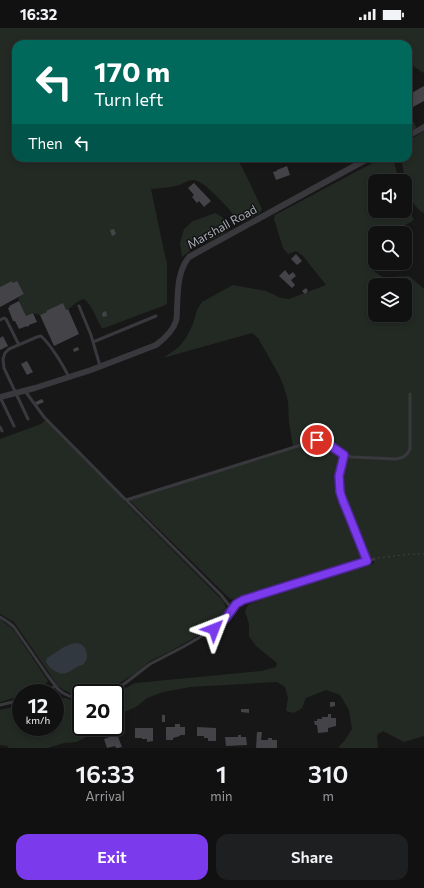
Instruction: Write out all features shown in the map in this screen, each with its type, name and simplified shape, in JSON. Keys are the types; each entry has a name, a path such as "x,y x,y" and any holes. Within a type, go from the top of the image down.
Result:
{"street":[{"path":"412,134 424,127"},
{"name":"Marshall Road","path":"0,397 26,391 100,367 156,345 164,340 176,322 180,272 185,262 189,258 362,162"}],"lane":[{"path":"79,306 87,324 100,367"},
{"path":"93,342 156,316"},
{"path":"0,320 4,318 8,321 19,344"},
{"path":"28,419 4,368 3,360 6,351 19,344 41,336 63,366 69,377"},
{"path":"26,391 44,417 221,595 232,609"},
{"path":"126,500 317,440 322,440 347,456 360,458 401,458 408,454 410,449 410,394"},
{"path":"0,397 14,426"},
{"path":"0,427 2,431"},
{"path":"344,455 339,476 340,492 367,561"},
{"path":"124,684 150,664 183,648 214,629 226,618 239,602 247,598 374,559"},
{"path":"0,617 14,627 55,684"},
{"path":"0,706 12,703"}],"path":[{"path":"374,559 411,554 424,554"}],"shaded area":[{"path":"0,28 424,28 424,73 412,66 412,40 12,40 12,162 239,162 262,209 259,214 242,222 236,218 212,192 197,181 191,180 175,186 151,189 167,263 167,304 104,328 102,328 92,309 84,299 66,310 63,304 40,315 33,313 26,316 18,298 24,294 17,282 13,283 12,281 0,287"},
{"path":"412,119 415,124 416,128 412,130"},
{"path":"424,131 424,213 418,209 412,200 412,174 404,174 402,162 412,162 412,138"},
{"path":"374,162 394,162 397,174 368,174 368,218 412,218 412,216 414,220 403,226 368,226 368,270 374,270 384,278 368,278 368,322 412,322 412,279 424,289 424,736 404,742 383,731 377,735 378,748 338,748 352,729 349,710 340,695 326,690 306,698 302,708 294,713 286,711 288,698 285,687 277,682 190,687 163,692 147,698 136,707 124,712 124,689 135,683 261,671 276,667 277,663 256,646 249,636 249,624 245,611 248,605 327,576 368,566 374,563 374,559 369,556 236,600 230,599 128,499 293,446 289,423 288,401 284,387 278,373 258,338 252,333 163,358 179,347 186,338 193,324 197,310 202,302 233,285 266,291 281,298 289,299 326,285 303,256 296,251 288,254 283,248 274,219 275,215"},
{"path":"215,213 225,220 229,230 192,249 182,257 180,243 184,229 193,221"},
{"path":"409,276 411,278 389,278 393,277"},
{"path":"47,419 126,500 124,501 223,601 226,607 226,612 199,635 150,661 137,672 117,684 72,684 72,693 66,691 64,690 64,684 57,684 14,622 0,614 0,439 41,424"},
{"path":"0,619 13,629 48,681 46,684 12,684 12,699 0,702"},
{"path":"78,643 84,647 86,651 87,659 83,665 64,674 55,671 46,662 47,658 64,647"},
{"path":"64,698 72,700 72,736 88,736 77,742 64,743 48,748 9,748 7,746 0,745 0,710 12,707 12,736 64,736"}],"building":[{"path":"424,86 424,101 413,107 412,93"},
{"path":"287,166 290,175 276,180 273,172"},
{"path":"194,183 211,201 204,207 199,201 197,203 192,197 194,195 188,188"},
{"path":"114,229 116,234 112,236 110,230"},
{"path":"296,254 302,261 297,265 291,259"},
{"path":"285,270 289,275 293,272 296,276 291,280 295,285 292,288 279,276"},
{"path":"12,281 13,283 17,281 24,294 0,307 0,287"},
{"path":"306,288 308,291 305,294 302,291"},
{"path":"19,301 26,316 33,313 37,322 19,329 15,321 13,321 8,308"},
{"path":"63,303 66,310 68,309 79,334 54,346 40,315"},
{"path":"106,311 107,316 103,317 102,313"},
{"path":"3,336 8,346 0,350 0,338"},
{"path":"78,347 79,350 74,352 73,349"},
{"path":"27,361 33,372 27,375 21,364"},
{"path":"42,399 44,402 37,405 35,402"},
{"path":"330,702 335,702 335,706 330,707"},
{"path":"241,709 249,709 249,713 241,712"},
{"path":"328,714 331,714 331,718 336,718 336,726 328,728 328,732 318,733 317,725 315,725 314,721 317,721 317,719 322,719 322,717 328,717"},
{"path":"162,715 165,715 165,722 162,722"},
{"path":"175,724 180,724 180,727 185,727 185,735 180,735 173,738 173,740 166,740 166,727 175,727"},
{"path":"197,727 216,728 216,741 208,741 208,738 204,738 204,736 197,736"},
{"path":"135,728 153,728 153,741 147,742 147,739 135,738"},
{"path":"257,732 262,732 261,740 268,740 268,738 272,738 272,740 277,740 277,748 256,748"},
{"path":"238,735 241,735 241,737 246,737 247,745 226,746 225,737 238,737"},
{"path":"112,736 118,736 122,747 116,748 115,746 107,748 104,739"}],"route":[{"path":"214,629 226,618 233,607 243,600 367,561 340,492 339,476 344,455 322,440 317,440"}]}
